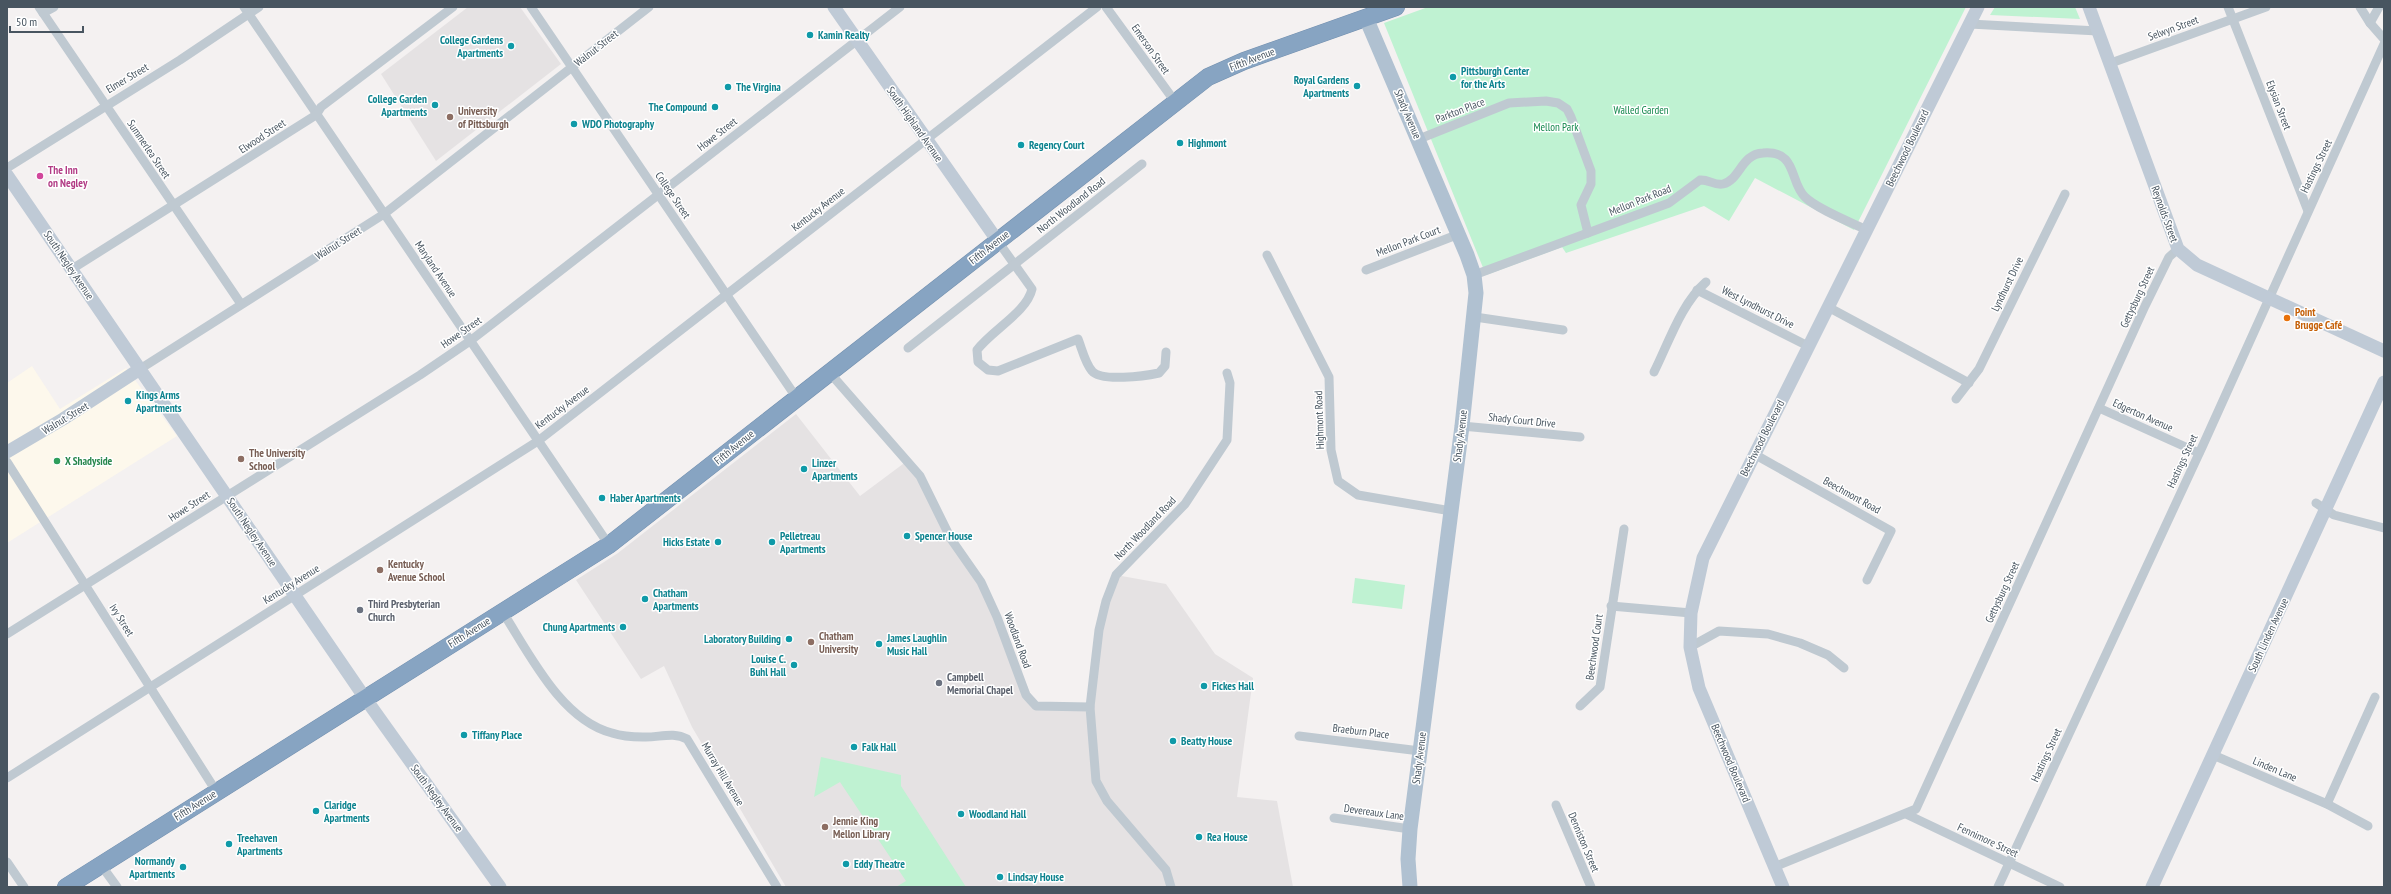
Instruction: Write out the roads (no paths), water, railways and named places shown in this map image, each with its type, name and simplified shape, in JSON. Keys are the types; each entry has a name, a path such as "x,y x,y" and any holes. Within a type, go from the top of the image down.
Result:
{"highway":[{"name":"Fifth Avenue","path":"66,887 609,545 796,397 1208,77 1363,12 1396,7"}],"main road":[{"name":"Shady Avenue","path":"1363,12 1459,234 1474,275 1476,294 1475,317 1462,426 1410,829 1408,859 1410,887"}],"street":[{"path":"41,10 54,7"},
{"name":"Elmer Street","path":"7,168 55,139 247,11 259,7"},
{"name":"Elwood Street","path":"72,269 316,115 321,107 453,7"},
{"name":"College Street","path":"531,7 796,397"},
{"name":"Walnut Street","path":"7,452 83,407 240,304 384,214 650,7"},
{"name":"South Highland Avenue","path":"834,7 997,240"},
{"name":"Howe Street","path":"7,634 226,495 420,375 470,341 900,7"},
{"name":"Kentucky Avenue","path":"7,778 538,441 1097,7"},
{"name":"Emerson Street","path":"1106,7 1176,103"},
{"name":"Beechwood Boulevard","path":"1783,887 1699,688 1690,647 1690,613 1703,558 1978,7"},
{"name":"Reynolds Street","path":"2089,7 2178,249 2197,265 2268,296 2384,351"},
{"name":"Elysian Street","path":"2228,7 2308,211"},
{"name":"Selwyn Street","path":"2110,63 2266,7"},
{"path":"2360,7 2370,23 2384,39"},
{"path":"2370,23 2380,7"},
{"name":"Summerlea Street","path":"41,10 240,304"},
{"name":"Maryland Avenue","path":"247,11 316,115 609,545"},
{"path":"1970,24 2098,31"},
{"name":"Hastings Street","path":"1998,887 2199,453 2268,296 2343,138 2384,44"},
{"name":"Parkton Place","path":"1419,139 1515,102 1546,101 1562,106 1571,117 1592,171 1591,184 1580,205 1588,233"},
{"name":"Mellon Park Road","path":"1474,275 1669,203 1700,180 1719,184 1727,183 1747,159 1762,153 1774,154 1787,161 1792,166 1798,188 1805,198 1867,230"},
{"name":"North Woodland Road","path":"908,348 1142,164"},
{"name":"South Negley Avenue","path":"7,175 365,698 500,887"},
{"name":"Lyndhurst Drive","path":"1956,399 1979,369 2065,194"},
{"name":"Mellon Park Court","path":"1366,270 1459,234"},
{"path":"997,240 1030,284 1032,289 1030,300 985,339 977,350 978,362 988,370 998,371 1078,339 1092,371 1099,376 1141,377 1159,373 1165,366 1166,352"},
{"name":"Gettysburg Street","path":"1774,868 1916,809 2169,257 2178,249"},
{"name":"Highmont Road","path":"1267,255 1329,377 1331,450 1338,481 1358,494 1450,511"},
{"path":"1654,372 1687,305 1697,290 1706,282"},
{"name":"West Lyndhurst Drive","path":"1697,290 1808,346"},
{"path":"1828,307 1969,384"},
{"path":"1475,317 1563,330"},
{"name":"Woodland Road","path":"829,372 920,476 951,539 981,582 997,617 1026,695 1036,706 1090,708"},
{"name":"North Woodland Road","path":"1090,708 1099,630 1106,601 1116,575 1185,504 1227,440 1230,383 1227,373"},
{"name":"South Linden Avenue","path":"2152,887 2213,755 2321,506 2384,382"},
{"name":"Edgerton Avenue","path":"2099,408 2199,453"},
{"name":"Shady Court Drive","path":"1462,426 1580,437"},
{"name":"Beechmont Road","path":"1754,454 1891,531 1867,580"},
{"name":"Ivy Street","path":"7,462 216,792"},
{"path":"2321,506 2334,515 2384,528"},
{"name":"Beechwood Court","path":"1580,706 1600,687 1611,606 1624,529"},
{"name":"Beechwood Court","path":"1611,606 1690,613"},
{"name":"Murray Hill Avenue","path":"502,611 554,690 567,706 586,722 612,733 642,737 679,734 687,738 777,887"},
{"path":"1690,647 1719,631 1768,634 1800,643 1828,655 1844,668"},
{"path":"2327,804 2375,697"},
{"path":"1090,708 1096,781 1107,801 1166,870 1171,887"},
{"name":"Braeburn Place","path":"1299,736 1420,751"},
{"name":"Linden Lane","path":"2213,755 2327,804 2368,826"},
{"name":"Denniston Street","path":"1556,806 1591,887"},
{"name":"Fennimore Street","path":"1906,814 2060,887"},
{"name":"Devereaux Lane","path":"1334,818 1410,829"},
{"path":"7,862 24,887"},
{"path":"101,865 117,887"}],"place":[{"name":"Kamin Realty","path":"810,35"},
{"name":"College Gardens Apartments","path":"511,46"},
{"name":"Pittsburgh Center for the Arts","path":"1453,77"},
{"name":"Royal Gardens Apartments","path":"1357,86"},
{"name":"The Virgina","path":"728,87"},
{"name":"College Garden Apartments","path":"435,105"},
{"name":"The Compound","path":"715,107"},
{"name":"University of Pittsburgh","path":"450,117"},
{"name":"WDO Photography","path":"574,124"},
{"name":"Highmont","path":"1180,143"},
{"name":"Regency Court","path":"1021,145"},
{"name":"The Inn on Negley","path":"40,176"},
{"name":"Point Brugge Café","path":"2287,318"},
{"name":"Kings Arms Apartments","path":"128,401"},
{"name":"The University School","path":"241,459"},
{"name":"X Shadyside","path":"57,461"},
{"name":"Linzer Apartments","path":"804,469"},
{"name":"Haber Apartments","path":"602,498"},
{"name":"Spencer House","path":"907,536"},
{"name":"Hicks Estate","path":"718,542"},
{"name":"Pelletreau Apartments","path":"772,542"},
{"name":"Kentucky Avenue School","path":"380,570"},
{"name":"Chatham Apartments","path":"645,599"},
{"name":"Third Presbyterian Church","path":"360,610"},
{"name":"Chung Apartments","path":"623,627"},
{"name":"Laboratory Building","path":"789,639"},
{"name":"Chatham University","path":"811,642"},
{"name":"James Laughlin Music Hall","path":"879,644"},
{"name":"Louise C. Buhl Hall","path":"794,665"},
{"name":"Campbell Memorial Chapel","path":"939,683"},
{"name":"Fickes Hall","path":"1204,686"},
{"name":"Tiffany Place","path":"464,735"},
{"name":"Beatty House","path":"1173,741"},
{"name":"Falk Hall","path":"854,747"},
{"name":"Claridge Apartments","path":"316,811"},
{"name":"Woodland Hall","path":"961,814"},
{"name":"Jennie King Mellon Library","path":"825,827"},
{"name":"Rea House","path":"1199,837"},
{"name":"Treehaven Apartments","path":"229,844"},
{"name":"Eddy Theatre","path":"846,864"},
{"name":"Normandy Apartments","path":"183,867"},
{"name":"Lindsay House","path":"1000,877"}],"park label":[{"name":"Walled Garden","path":"1641,110"},
{"name":"Mellon Park","path":"1556,127"}]}
